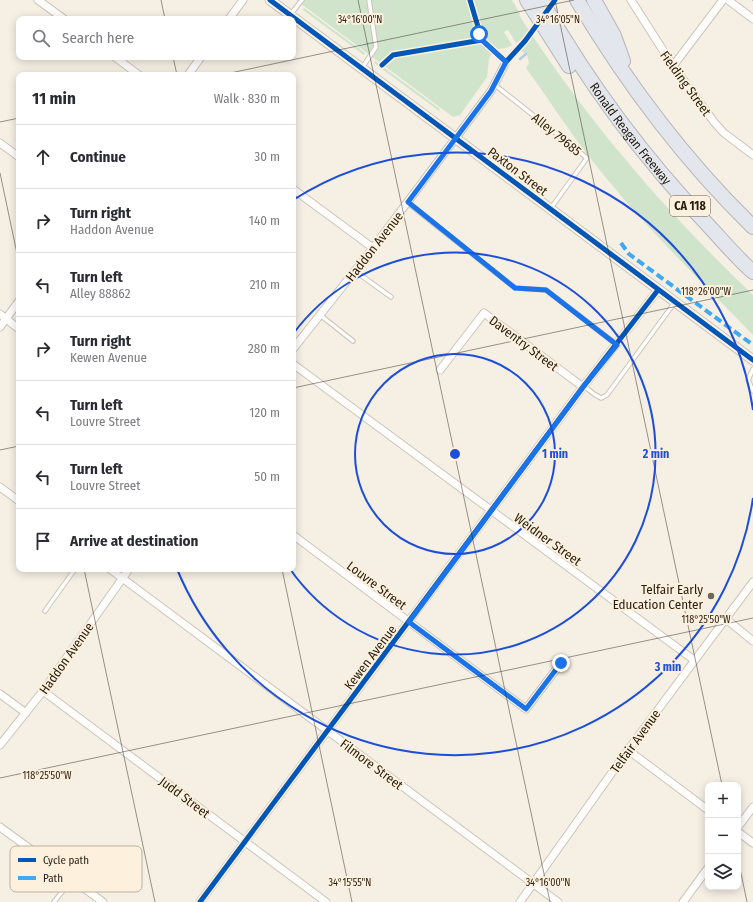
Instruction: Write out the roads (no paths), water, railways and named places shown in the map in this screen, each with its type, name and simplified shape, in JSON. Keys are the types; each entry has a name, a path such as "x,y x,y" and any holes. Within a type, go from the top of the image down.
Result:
{"highway":[{"path":"527,0 583,87 631,137"},
{"name":"Ronald Reagan Freeway","path":"541,0 580,64 631,137 679,194 753,272"},
{"name":"CA 118","path":"577,0 660,123 692,162 753,227"},
{"path":"594,0 614,36 630,80"}],"street":[{"path":"38,0 60,16"},
{"path":"231,16 244,0"},
{"name":"Paxton Street","path":"270,0 290,15"},
{"name":"Fielding Street","path":"631,0 638,14 673,66 719,128 753,155"},
{"path":"673,66 724,0"},
{"path":"728,0 753,19"},
{"name":"Paxton Street","path":"296,19 753,360"},
{"path":"119,60 135,72"},
{"path":"190,72 199,60"},
{"name":"Haddon Avenue","path":"296,345 373,248 496,85 506,62"},
{"path":"0,143 16,155"},
{"path":"296,191 373,248"},
{"name":"Kewen Avenue","path":"200,902 492,512 584,386 658,290"},
{"path":"0,327 3,317 16,304"},
{"name":"Daventry Street","path":"440,370 484,313 584,386"},
{"path":"3,317 16,327"},
{"name":"Weidner Street","path":"296,366 694,660"},
{"path":"0,487 16,499"},
{"name":"Louvre Street","path":"296,537 526,709 561,663"},
{"name":"Filmore Street","path":"114,572 558,902"},
{"name":"Haddon Avenue","path":"0,745 43,691 127,572"},
{"name":"Telfair Avenue","path":"520,902 628,750 753,582"},
{"path":"726,619 753,641"},
{"name":"Judd Street","path":"43,691 326,902"},
{"path":"0,694 26,713"},
{"path":"628,750 705,808"},
{"path":"741,823 753,807"},
{"path":"0,827 26,846"},
{"path":"741,834 753,843"},
{"path":"683,902 705,872"},
{"path":"90,892 103,902"}],"lane":[{"path":"290,15 302,0"},
{"path":"362,68 376,47 369,0"},
{"name":"Alley 79685","path":"496,85 587,158 550,210"},
{"path":"408,202 515,288 546,290 617,345"},
{"path":"355,271 391,297"},
{"path":"584,386 601,398 607,395 675,302"},
{"path":"320,315 353,341"},
{"path":"753,370 748,380 753,391"},
{"path":"45,611 73,572"},
{"path":"54,902 62,892"}],"waterway":[{"path":"520,59 526,54"}],"place":[{"name":"Telfair Early Education Center","path":"711,596"}]}
